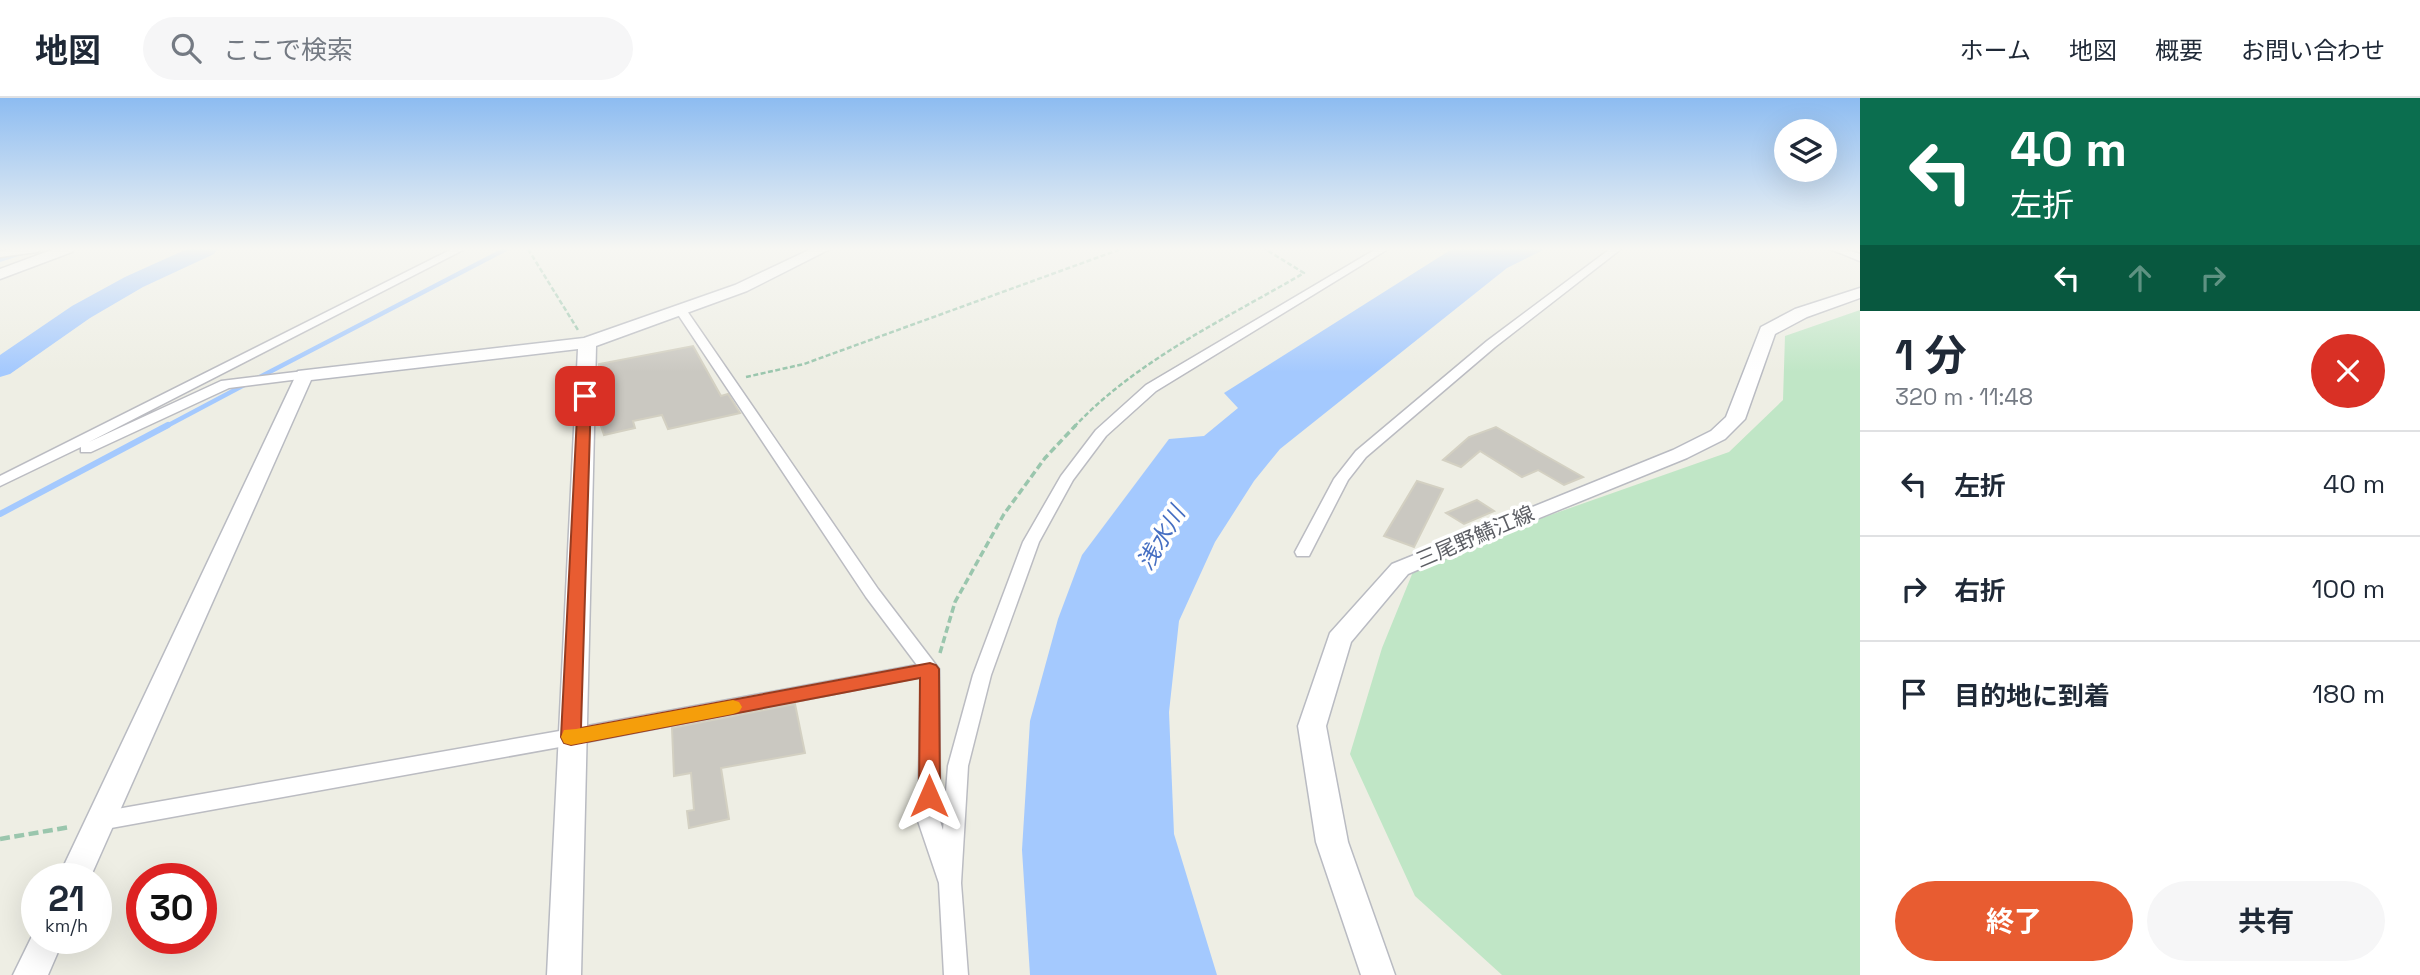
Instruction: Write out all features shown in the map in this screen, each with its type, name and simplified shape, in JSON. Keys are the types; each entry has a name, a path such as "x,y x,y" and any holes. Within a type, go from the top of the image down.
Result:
{"street":[{"path":"0,483 380,290"},
{"path":"0,483 44,470 213,388 238,382 587,343 736,290"},
{"path":"956,975 950,883 958,766 982,675 1031,542 1066,479 1101,433 1151,388 1315,290"},
{"path":"1303,552 1341,479 1361,454 1491,344 1562,290"},
{"name":"三尾野鯖江線","path":"1378,975 1332,842 1312,726 1339,639 1400,569 1680,454 1718,435 1735,419 1767,331 1801,313 1860,293"},
{"path":"681,310 872,593 930,669 929,821 950,883"},
{"path":"564,975 587,343"},
{"path":"81,863 304,375"},
{"path":"100,821 571,737 930,669"},
{"path":"30,975 40,954"}],"path":[{"path":"554,290 587,343"},
{"path":"731,381 804,364 1008,290"},
{"path":"0,839 100,821"}],"green space":[{"path":"1860,310 1860,975 1502,975 1415,896 1350,754 1382,648 1417,562 1729,452 1783,400 1785,336"}],"water":[{"name":"浅水川","path":"1387,290 1480,290 1280,449 1254,481 1215,542 1179,621 1169,712 1174,834 1217,975 1030,975 1022,850 1030,721 1058,619 1082,555 1169,439 1204,436 1238,408 1224,393"}],"building":[{"path":"693,346 721,396 728,394 740,413 668,429 662,415 633,421 635,428 604,435 597,414 599,364"},
{"path":"1496,427 1583,477 1564,485 1538,470 1522,477 1480,451 1461,467 1443,460 1469,437"},
{"path":"1417,481 1443,489 1414,547 1384,536"},
{"path":"1477,500 1494,511 1464,524 1446,513"},
{"path":"795,704 805,753 721,768 729,819 689,828 687,811 694,810 691,773 674,776 672,728"}],"waterway":[{"path":"0,368 81,312 120,290"},
{"path":"256,379 427,290"},
{"path":"165,427 246,384"},
{"path":"0,514 168,425"}],"slow traffic":[{"path":"571,735 733,707"}],"route":[{"path":"585,396 571,737 930,669 929,796"}]}
